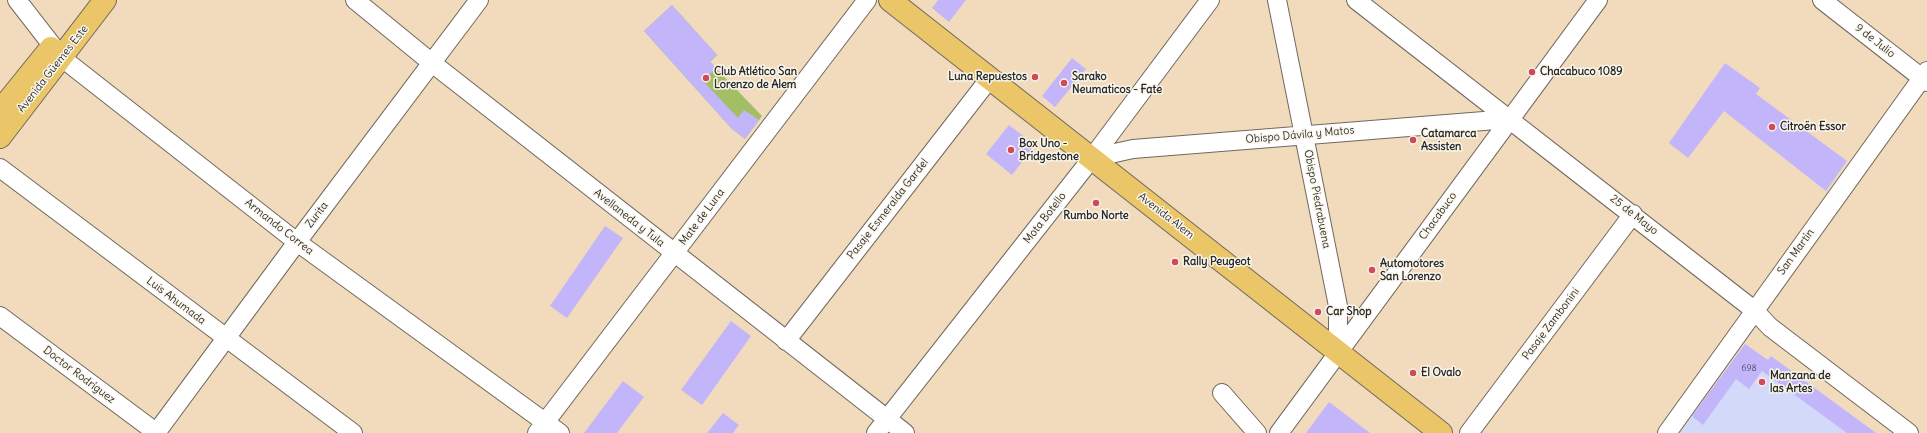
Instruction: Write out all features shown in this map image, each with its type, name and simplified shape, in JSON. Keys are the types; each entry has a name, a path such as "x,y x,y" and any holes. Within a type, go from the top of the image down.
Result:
{"main road":[{"name":"Avenida Güemes Este","path":"0,137 58,52 86,0"},
{"name":"Avenida Güemes Este","path":"0,111 58,52 105,0"},
{"name":"Avenida Alem","path":"890,0 1440,433"}],"street":[{"name":"Armando Correa","path":"17,0 58,52 297,242 542,428 560,433"},
{"name":"Avellaneda y Tula","path":"354,0 786,341 882,426 905,433"},
{"name":"Zurita","path":"157,433 297,242 479,0"},
{"name":"Mate de Luna","path":"542,428 867,0"},
{"name":"Mota Botello","path":"882,426 1092,158 1210,0"},
{"name":"Obispo Piedrabuena","path":"1277,0 1338,306 1338,352"},
{"name":"25 de Mayo","path":"1356,0 1633,214 1754,310 1770,327 1909,433"},
{"name":"Chacabuco","path":"1279,433 1598,0"},
{"name":"9 de Julio","path":"1822,0 1925,77"},
{"name":"San Martín","path":"1667,433 1754,310 1925,77"},
{"name":"Pasaje Esmeralda Gardel","path":"786,341 990,78"},
{"name":"Obispo Dávila y Matos","path":"1092,158 1133,149 1304,134 1509,119"},
{"name":"Luis Ahumada","path":"0,168 353,433"},
{"name":"Pasaje Zambonini","path":"1469,433 1633,214"},
{"name":"Doctor Rodríguez","path":"0,316 157,433"},
{"path":"1222,393 1257,433"}],"shaded area":[{"name":"Manzana de las Artes","path":"1745,344 1768,360 1771,356 1876,433 1680,433"}],"green space":[{"name":"Club Atlético San Lorenzo de Alem","path":"672,5 717,55 710,62 762,116 745,139 731,128 644,31"}],"building":[{"path":"938,0 966,0 949,22 932,8"},
{"name":"Club Atlético San Lorenzo de Alem","path":"672,5 717,55 710,61 716,68 703,81 738,118 744,110 759,120 745,139 731,128 644,31"},
{"name":"Sarako Neumaticos - Fate","path":"1072,58 1086,69 1055,107 1042,96"},
{"name":"Citroën Essor","path":"1725,63 1760,88 1756,94 1847,161 1826,191 1724,111 1688,158 1669,143"},
{"name":"Box Uno - Bridgestone","path":"1009,125 1035,145 1012,175 986,154"},
{"path":"605,226 623,238 567,318 550,306"},
{"path":"731,321 751,336 702,405 681,390"},
{"path":"1745,344 1768,360 1771,356 1876,433 1847,433 1762,371 1749,389 1736,379 1703,425 1692,416"},
{"path":"623,381 644,397 617,433 584,433"},
{"path":"1329,402 1370,433 1306,433"},
{"path":"723,413 739,425 733,433 707,433"}],"place":[{"name":"Chacabuco 1089","path":"1532,72"},
{"name":"Luna Repuestos","path":"1035,77"},
{"name":"Club Atlético San Lorenzo de Alem","path":"706,78"},
{"name":"Sarako Neumaticos - Fate","path":"1064,83"},
{"name":"Citroën Essor","path":"1772,127"},
{"name":"Catamarca Assisten","path":"1413,140"},
{"name":"Box Uno - Bridgestone","path":"1011,150"},
{"name":"Rumbo Norte","path":"1096,203"},
{"name":"Rally Peugeot","path":"1175,262"},
{"name":"Automotores San Lorenzo","path":"1372,270"},
{"name":"Car Shop","path":"1318,312"},
{"name":"El Ovalo","path":"1413,373"},
{"name":"Manzana de las Artes","path":"1762,382"}]}
